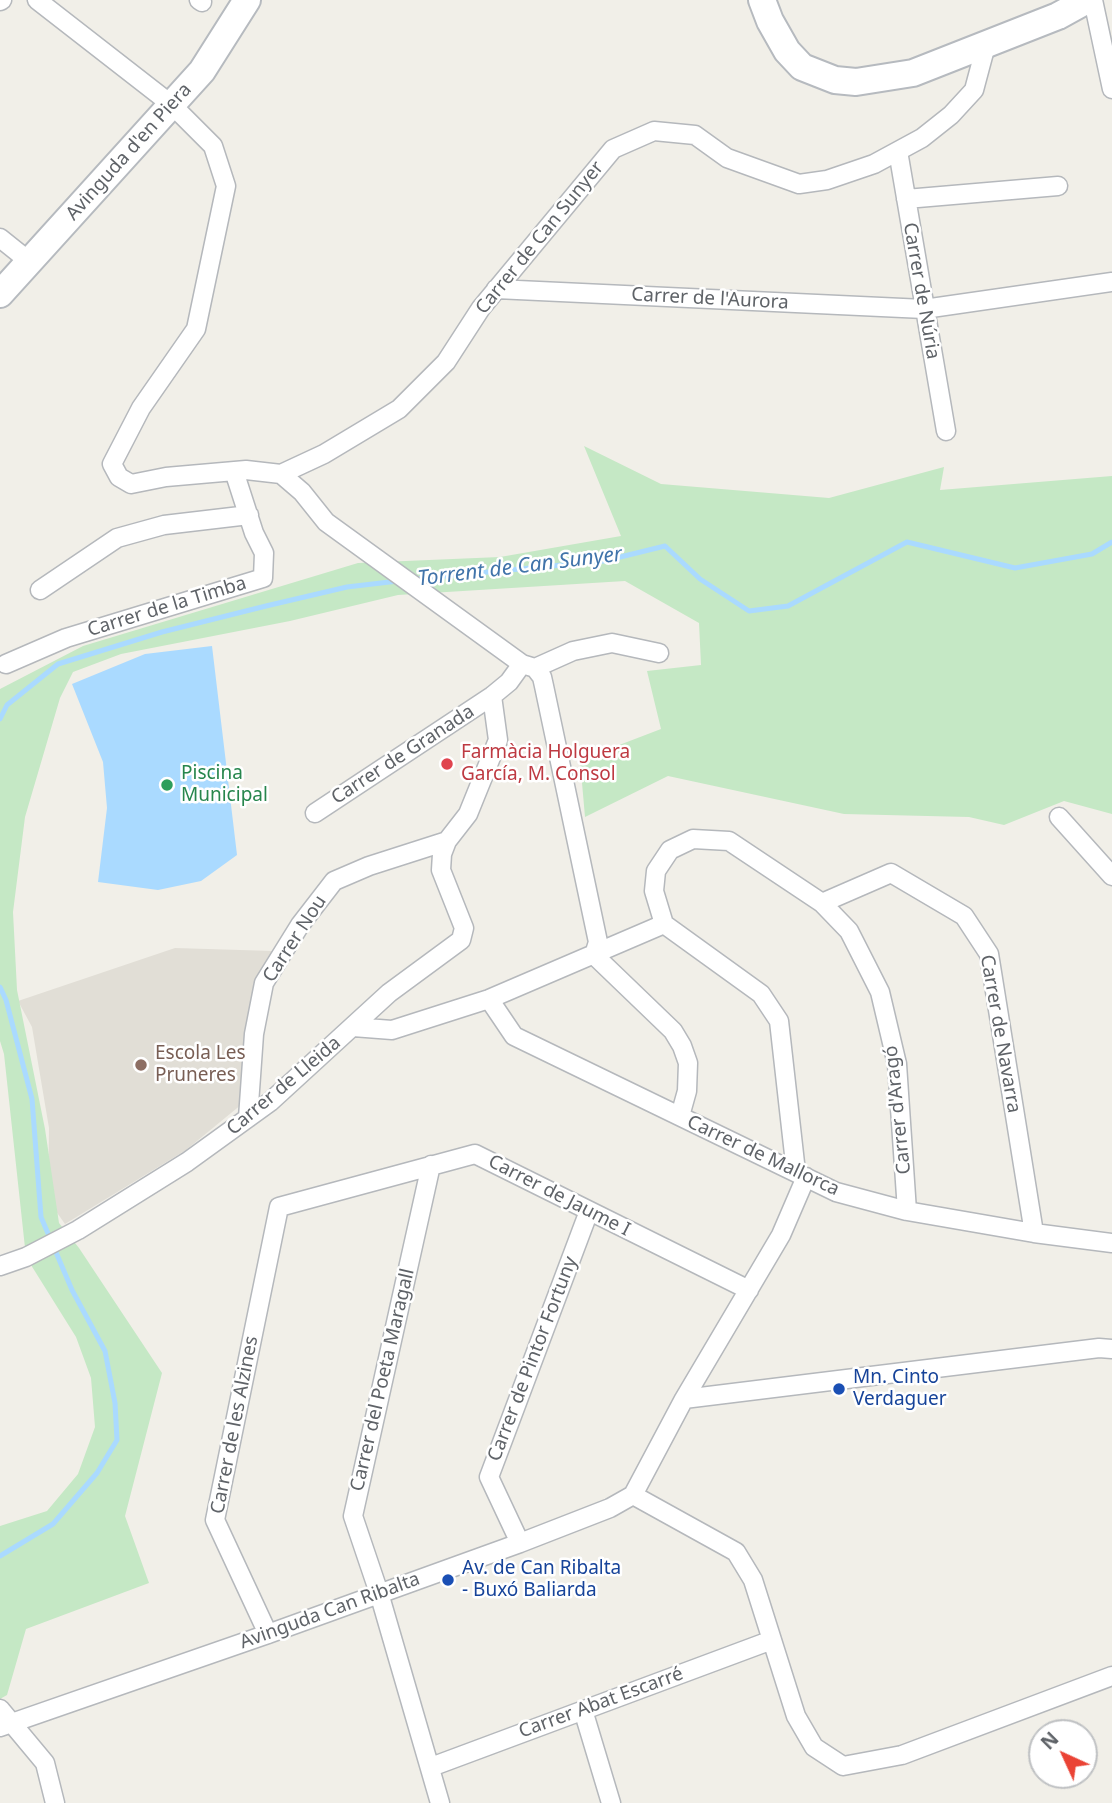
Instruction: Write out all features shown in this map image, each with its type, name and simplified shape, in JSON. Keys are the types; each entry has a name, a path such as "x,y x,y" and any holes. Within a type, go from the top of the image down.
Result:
{"street":[{"path":"37,0 172,105 213,146 226,186 196,328 141,408 112,464 119,477 131,484 166,477 234,471 281,474 302,492 327,522 542,677 598,942 594,955 673,1031 682,1046 688,1063 687,1091 680,1116"},
{"name":"Avinguda d'en Piera","path":"0,294 202,71 247,0"},
{"path":"762,0 769,21 787,51 803,67 835,80 856,82 913,74 1058,16 1087,0"},
{"path":"1093,0 1112,89"},
{"name":"Carrer de Can Sunyer","path":"281,474 324,454 398,409 446,362 481,308 613,149 654,131 695,135 727,158 799,184 827,180 874,164 922,138 951,115 974,90 986,45"},
{"name":"Carrer de Núria","path":"898,151 946,431"},
{"path":"906,199 1058,186"},
{"path":"0,238 30,262"},
{"name":"Carrer de l'Aurora","path":"496,289 924,309 1112,282"},
{"name":"Carrer de la Timba","path":"6,664 66,638 263,578 264,553 254,533 234,471"},
{"path":"40,590 117,538 164,525 249,515"},
{"path":"529,666 573,651 612,643 659,653"},
{"name":"Carrer de Granada","path":"314,813 492,696 529,666"},
{"name":"Carrer de Granada","path":"447,841 468,814 498,740 492,696"},
{"path":"1059,817 1112,876"},
{"name":"Carrer d'Aragó","path":"664,924 654,891 656,871 670,850 693,839 729,841 822,903 849,932 880,992 897,1064 907,1211"},
{"path":"353,1027 389,993 461,940 464,928 441,870 442,854 447,841"},
{"name":"Carrer Nou","path":"248,1118 254,1034 264,983 300,926 334,881 369,866 447,841"},
{"name":"Carrer de Navarra","path":"822,903 891,873 964,916 989,954 1034,1233"},
{"path":"664,924 761,994 779,1021 801,1175 780,1235 684,1399 633,1495 736,1552 753,1580 796,1716 814,1747 842,1766 902,1755 1112,1676"},
{"name":"Carrer de Lleida","path":"0,1266 26,1257 78,1230 187,1162 270,1102 353,1027 392,1030 489,999 664,924"},
{"name":"Carrer de Mallorca","path":"489,999 514,1036 836,1192 907,1211 1034,1233 1112,1243"},
{"name":"Carrer de Jaume I","path":"279,1207 475,1154 749,1290"},
{"name":"Carrer del Poeta Maragall","path":"431,1166 353,1516 379,1593 440,1803"},
{"name":"Carrer de les Alzines","path":"268,1634 215,1520 279,1207"},
{"name":"Carrer de Pintor Fortuny","path":"520,1543 489,1477 589,1211"},
{"path":"684,1399 1085,1350 1112,1349"},
{"name":"Avinguda Can Ribalta","path":"4,1719 268,1634 520,1543 610,1508 633,1495"},
{"name":"Carrer Abat Escarré","path":"431,1767 772,1640"},
{"path":"583,1710 611,1803"},
{"path":"4,1719 45,1763 55,1803"}],"shaded area":[{"name":"Escola Les Pruneres","path":"175,948 273,951 255,983 242,1104 186,1150 65,1224 48,1200 49,1128 32,1027 18,1001"}],"green space":[{"path":"584,446 661,484 829,498 944,467 940,490 1112,476 1112,814 1064,801 1004,825 969,817 844,814 668,776 585,817 580,760 661,729 647,671 701,665 699,623 625,581 398,595 290,621 121,654 73,672 60,698 25,817 13,912 17,990 45,1129 59,1223 79,1248 162,1373 125,1516 149,1583 26,1629 7,1695 0,1699 0,1526 47,1511 78,1474 95,1427 91,1378 76,1337 26,1257 4,1054 0,1041 0,689 83,646 358,563 500,557 621,536"}],"water":[{"name":"Piscina Municipal","path":"212,646 237,855 201,881 158,890 98,882 107,808 103,762 72,684 145,654"}],"waterway":[{"name":"Torrent de Can Sunyer","path":"415,579 604,561 665,546 700,579 749,611 788,606 907,542 1015,568 1092,554 1112,542"},
{"name":"Torrent de Can Sunyer","path":"0,719 7,705 58,664 162,632 266,606 347,587 398,581"},
{"name":"Torrent de Can Sunyer","path":"0,987 6,1000 32,1099 41,1217 72,1290 105,1351 115,1403 117,1440 97,1473 53,1524 0,1556"}],"place":[{"name":"Farmàcia Holguera García, M. Consol","path":"447,764"},
{"name":"Piscina Municipal","path":"167,785"},
{"name":"Escola Les Pruneres","path":"141,1065"},
{"name":"Mn. Cinto Verdaguer","path":"839,1389"},
{"name":"Av. de Can Ribalta - Buxó Baliarda","path":"448,1580"}]}
